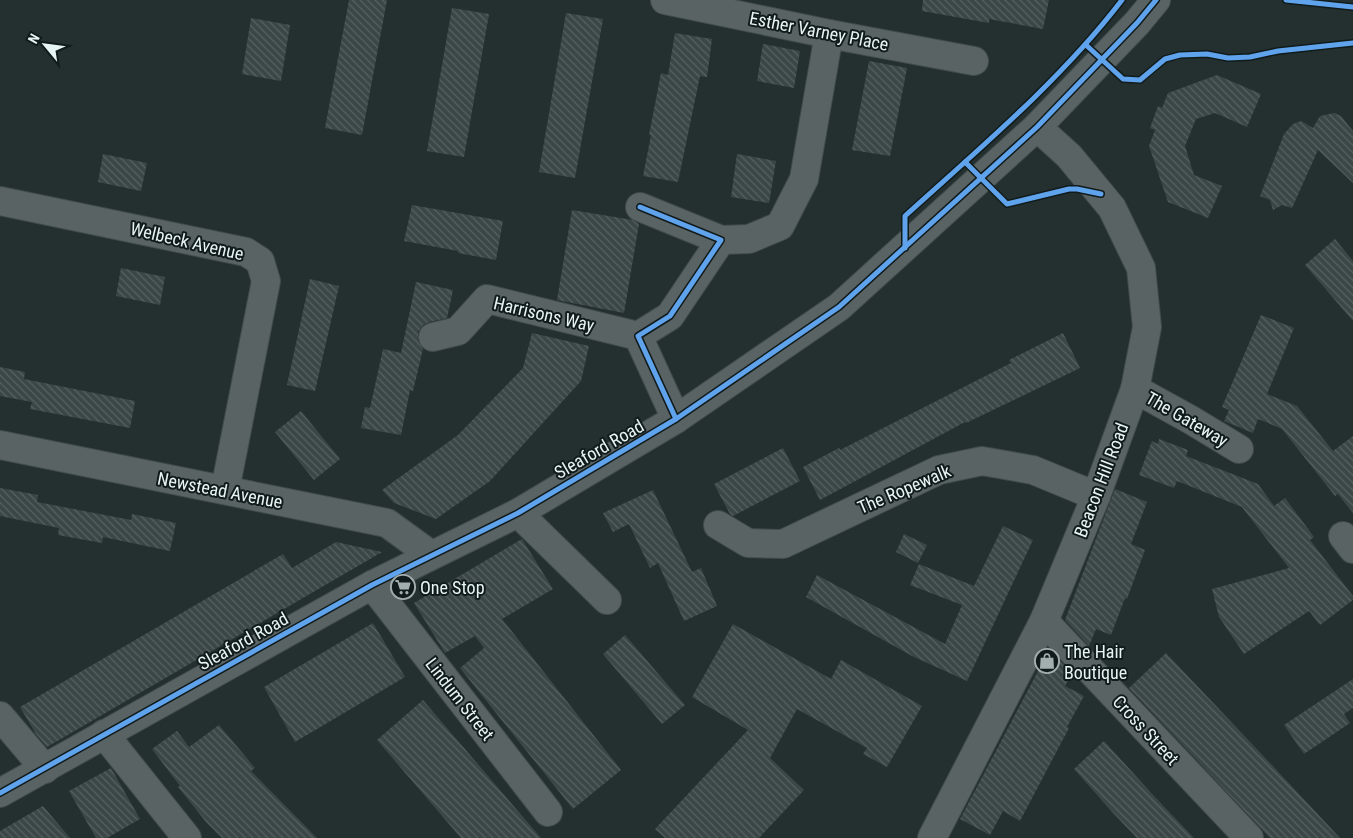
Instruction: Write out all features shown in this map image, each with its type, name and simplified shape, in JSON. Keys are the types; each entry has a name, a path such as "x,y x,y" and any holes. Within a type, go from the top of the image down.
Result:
{"street":[{"name":"Esther Varney Place","path":"665,0 829,34 974,61"},
{"name":"Sleaford Road","path":"0,793 372,585 518,513 676,419 839,307 1037,127 1137,23 1156,0"},
{"path":"640,207 720,240 749,239 780,226 804,179 829,34"},
{"name":"Beacon Hill Road","path":"932,838 1044,621 1096,496 1135,389 1147,327 1141,268 1112,208 1069,156 1037,127"},
{"name":"Welbeck Avenue","path":"0,201 246,252 260,261 266,281 225,490"},
{"path":"676,419 638,336 670,316 720,240"},
{"name":"Harrisons Way","path":"434,336 458,331 487,299 638,336"},
{"name":"The Gateway","path":"1135,389 1239,449"},
{"name":"Newstead Avenue","path":"0,445 387,523 431,555"},
{"name":"The Ropewalk","path":"718,525 748,542 783,544 939,470 982,461 1034,470 1096,496"},
{"path":"518,513 608,600"},
{"name":"Lindum Street","path":"372,585 548,812"},
{"name":"Cross Street","path":"1044,621 1248,838"},
{"path":"0,716 45,769"},
{"path":"104,734 187,838"}],"building":[{"path":"349,0 387,0 362,135 325,128"},
{"path":"923,0 1049,0 1043,29 989,19 989,23 922,11"},
{"path":"452,8 489,14 464,157 427,151"},
{"path":"566,13 603,19 575,178 539,172"},
{"path":"251,18 290,25 281,81 242,74"},
{"path":"675,33 712,39 707,77 700,76 678,182 643,176 661,73 668,75"},
{"path":"763,44 800,51 794,88 757,81"},
{"path":"869,61 907,68 890,156 852,150"},
{"path":"1217,75 1261,94 1247,127 1215,113 1196,119 1185,146 1194,175 1222,186 1208,218 1168,202 1149,146 1155,130 1150,128 1158,106 1162,108 1168,93"},
{"path":"1334,113 1341,116 1353,131 1353,183 1318,150 1292,208 1282,205 1273,210 1270,200 1260,196 1284,134 1293,124 1301,121 1313,128 1320,116"},
{"path":"103,154 147,163 141,191 98,182"},
{"path":"737,154 776,161 769,203 731,197"},
{"path":"412,205 503,221 496,260 404,241"},
{"path":"572,210 633,220 639,224 624,313 557,300"},
{"path":"1335,239 1353,261 1353,321 1305,265"},
{"path":"121,268 165,277 160,305 116,296"},
{"path":"310,279 339,286 315,391 287,385"},
{"path":"416,282 453,290 447,318 429,322 423,325 418,332 418,341 423,349 413,391 410,390 401,435 361,428 365,407 370,408 383,349 401,353"},
{"path":"1261,315 1294,328 1267,394 1297,406 1333,451 1353,436 1353,513 1338,494 1335,496 1282,429 1258,419 1253,433 1224,421 1229,410 1222,407"},
{"path":"532,333 589,346 581,381 490,481 436,519 394,503 382,490 458,435 523,368"},
{"path":"1063,333 1080,368 965,422 820,500 803,467 1011,363 1009,360"},
{"path":"0,367 25,372 24,379 135,401 130,428 30,409 32,402 0,396"},
{"path":"301,411 340,459 314,480 275,432"},
{"path":"1159,439 1188,450 1186,456 1258,484 1274,506 1285,498 1314,537 1310,540 1353,596 1353,600 1320,625 1309,611 1244,654 1219,617 1212,589 1289,568 1242,507 1177,481 1174,488 1139,475 1152,441 1158,444"},
{"path":"783,448 800,481 733,516 730,514 714,484"},
{"path":"0,488 38,495 37,502 131,520 132,514 176,523 170,551 103,537 102,543 58,535 59,528 0,516"},
{"path":"1115,489 1147,502 1131,544 1145,550 1111,635 1096,629 1089,646 1065,620"},
{"path":"653,490 692,572 701,568 717,606 684,621 658,563 650,568 629,524 613,532 603,513"},
{"path":"1003,526 1033,540 967,681 912,656 806,597 817,575 945,644 962,605 910,585 919,564 974,586"},
{"path":"904,534 927,545 918,563 896,552"},
{"path":"522,539 553,589 502,619 621,770 573,809 460,668 484,648 475,636 445,653 414,603"},
{"path":"336,542 382,552 47,747 36,734 20,707 283,554 292,568"},
{"path":"373,623 405,677 295,742 264,687"},
{"path":"733,624 831,679 841,660 922,706 887,767 863,754 867,748 797,709 770,758 804,790 759,838 665,838 655,829 748,730 692,697"},
{"path":"625,635 685,705 662,724 603,654"},
{"path":"1166,653 1340,838 1270,838 1129,688"},
{"path":"1047,654 1054,654 1072,673 1065,686 1084,696 1020,821 1003,811 990,835 960,819"},
{"path":"1353,679 1353,708 1344,714 1350,723 1304,754 1284,725"},
{"path":"423,700 541,838 461,838 377,740"},
{"path":"219,725 255,768 251,771 317,838 222,838 206,822 178,787 180,786 152,749 177,731 189,747"},
{"path":"1104,741 1194,838 1137,838 1114,814 1074,769"},
{"path":"111,768 140,819 107,838 96,838 69,791"},
{"path":"43,806 70,838 0,838 0,831"}],"cycle path":[{"path":"905,248 905,216 1046,86 1098,30 1122,0"},
{"path":"0,793 372,585 518,513 676,419 839,307 1037,127 1137,23 1156,0"},
{"path":"1286,0 1353,7"},
{"path":"1086,45 1123,79 1140,80 1165,59 1180,55 1207,54 1228,58 1250,57 1278,51 1353,43"},
{"path":"965,162 1007,204 1069,189 1101,194"},
{"path":"640,207 721,240 670,316 638,336 676,419"}],"place":[{"name":"One Stop","path":"403,587"},
{"name":"The Hair Boutique","path":"1047,661"}]}
